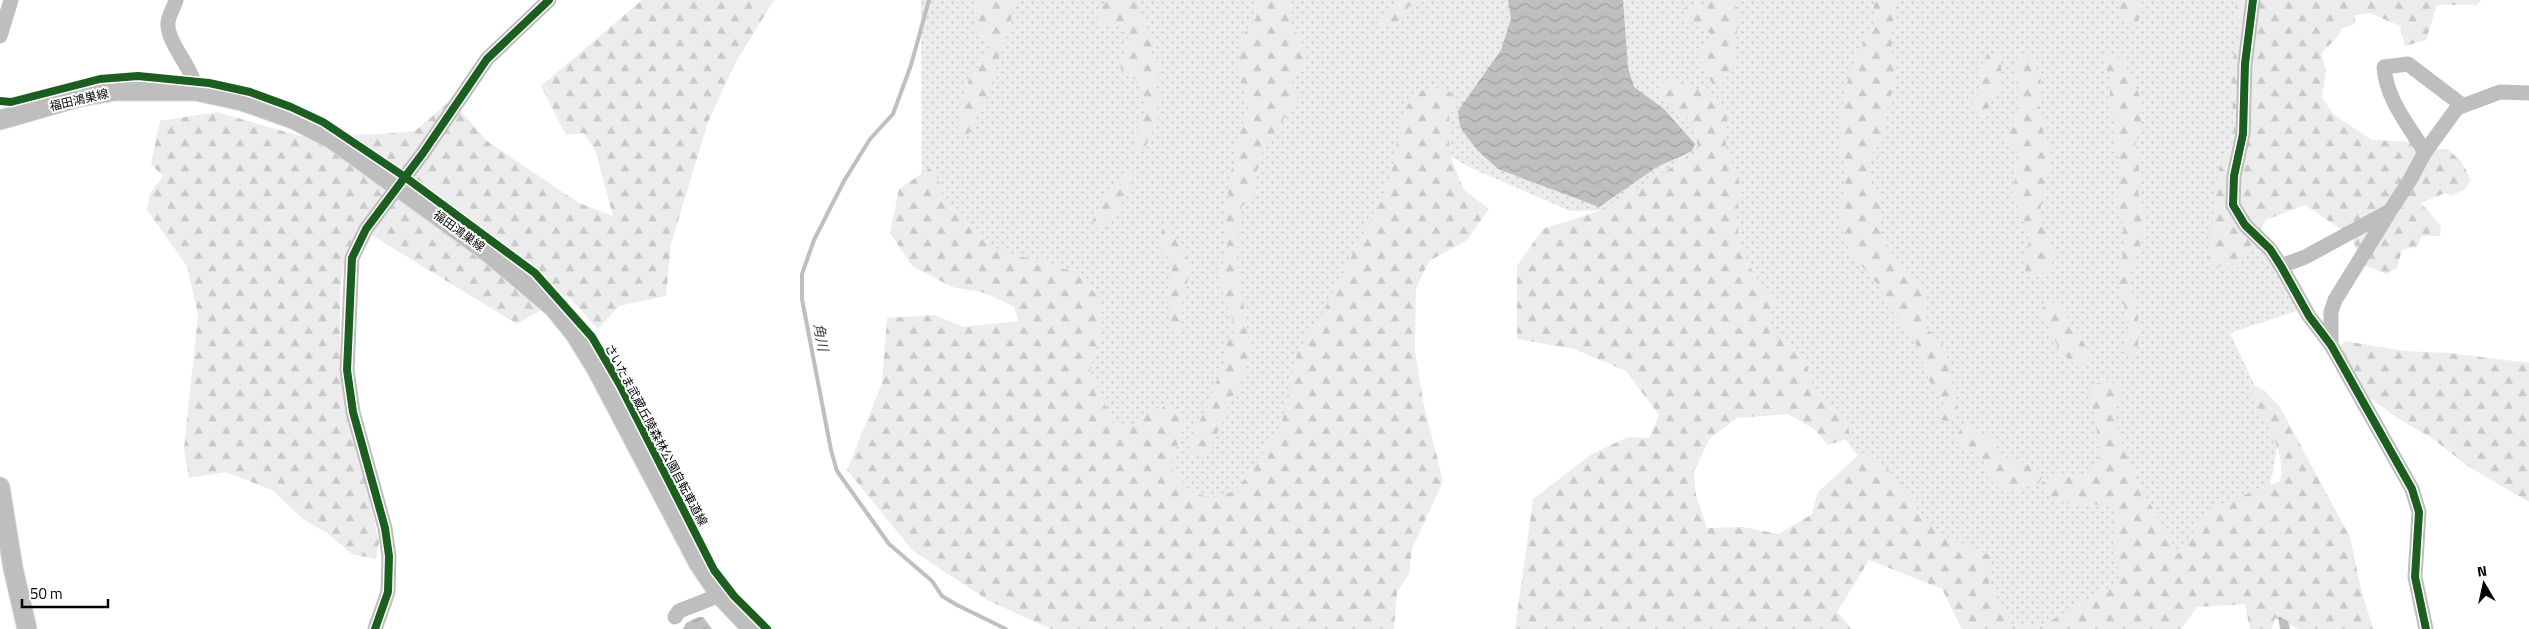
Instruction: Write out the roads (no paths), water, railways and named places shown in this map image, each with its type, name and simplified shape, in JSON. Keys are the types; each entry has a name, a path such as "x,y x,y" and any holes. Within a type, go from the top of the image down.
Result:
{"main road":[{"name":"福田鴻巣線","path":"0,120 80,97 115,91 196,91 242,101 293,119 332,139 489,253 554,308 575,334 596,368 699,564 720,595 752,629"},
{"path":"0,488 13,568 26,629"}],"street":[{"path":"0,36 11,0"},
{"path":"176,0 168,23 170,34 195,81 196,91"},
{"path":"375,629 388,592 389,556 385,528 353,412 346,370 350,273 359,241 487,59 549,0"},
{"path":"2253,0 2244,64 2243,134 2234,176 2232,205 2245,225 2270,249 2281,266 2303,306 2331,346 2412,489 2418,512 2415,577 2426,629"},
{"path":"2425,152 2389,93 2385,81 2384,67 2408,64 2462,105"},
{"path":"2331,346 2331,312 2335,300 2410,180 2425,152 2451,115 2462,105 2508,91 2529,93"},
{"path":"2281,266 2305,257 2390,211"},
{"path":"675,617 679,611 720,595"}],"water":[{"path":"1508,0 1623,0 1628,68 1634,87 1664,109 1695,144 1692,151 1657,167 1599,207 1498,169 1477,150 1460,127 1458,111 1501,50 1511,19"},
{"path":"2278,616 2288,621 2290,629 2280,629"},
{"path":"698,617 703,617 712,629 683,629 686,623"}],"waterway":[{"name":"角川","path":"929,0 911,65 893,114 870,139 844,181 814,240 802,274 802,299 831,450 837,471 889,544 932,581 942,596 1006,629"}]}
